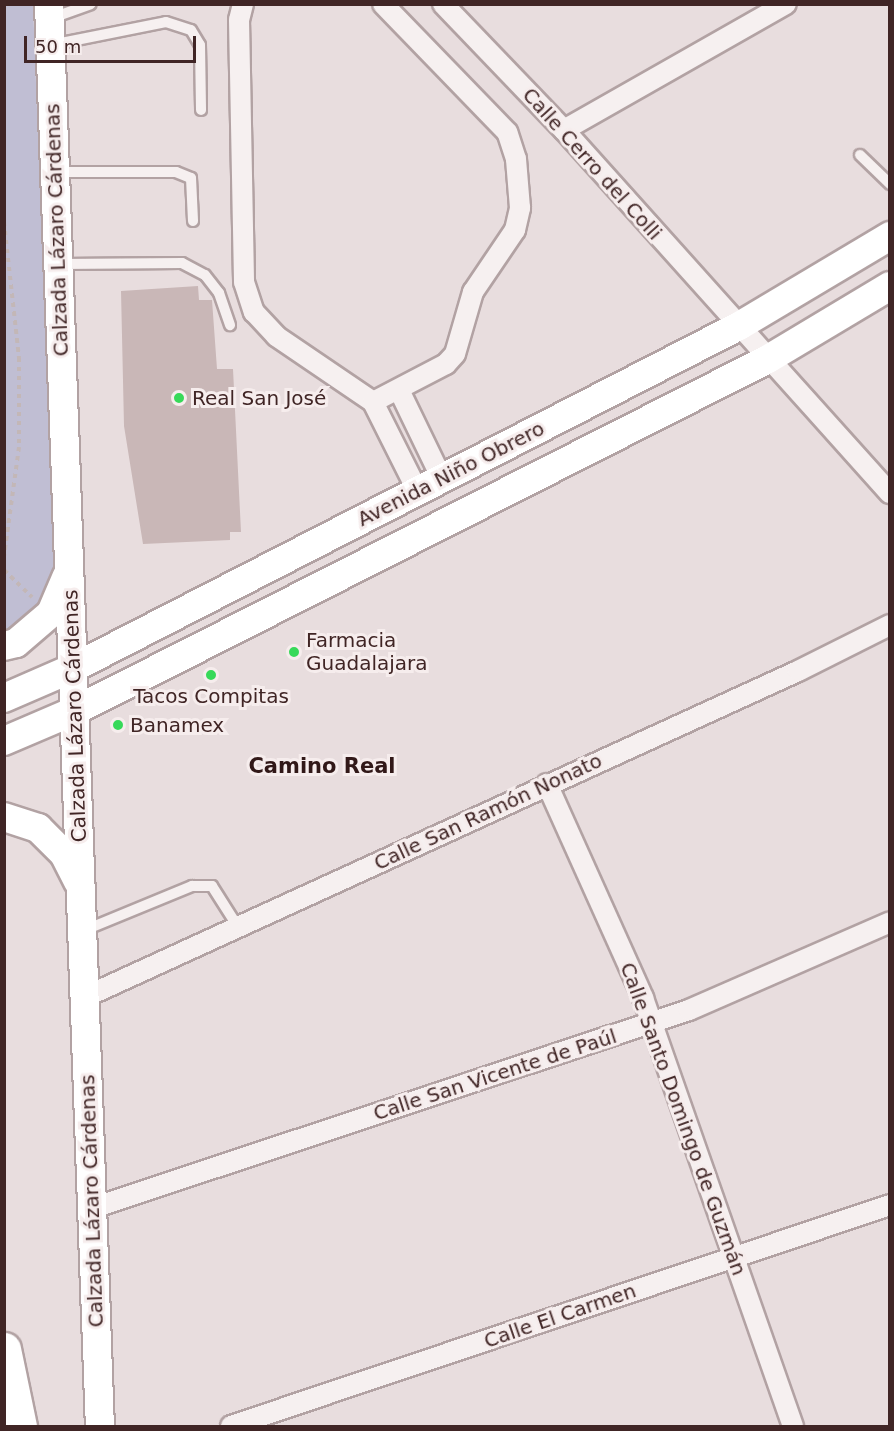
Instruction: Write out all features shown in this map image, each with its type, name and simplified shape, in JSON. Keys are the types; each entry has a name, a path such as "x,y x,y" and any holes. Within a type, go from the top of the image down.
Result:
{"highway":[{"path":"4,1349 20,1426"}],"main road":[{"name":"Calzada Lázaro Cárdenas","path":"49,23 81,889 85,930 85,997 100,1426"},
{"name":"Avenida Niño Obrero","path":"4,698 73,668 739,326 890,236"},
{"name":"Avenida Niño Obrero","path":"4,741 74,711 768,360 890,286"},
{"path":"4,646 16,643 51,614 69,569"},
{"path":"4,817 38,828 64,854 81,889"}],"street":[{"path":"243,4 239,20 244,282 254,312 276,336 373,402 430,485"},
{"path":"373,402 446,364 455,354 473,292 515,230 519,188 516,159 507,132 383,4"},
{"name":"Calle Cerro del Colli","path":"442,4 564,130 768,360 890,492"},
{"path":"564,130 759,11 786,4"},
{"path":"399,390 430,485"},
{"name":"Calle San Ramón Nonato","path":"85,997 798,671 890,625"},
{"name":"Calle Santo Domingo de Guzmán","path":"547,784 652,1023 793,1426"},
{"name":"Calle San Vicente de Paúl","path":"93,1208 652,1023 804,962 890,922"},
{"name":"Calle El Carmen","path":"231,1426 890,1205"}],"lane":[{"path":"49,23 91,4"},
{"path":"49,23 166,22 191,30 200,45 201,110"},
{"path":"860,155 890,184"},
{"path":"55,172 176,172 191,178 193,220"},
{"path":"58,264 182,263 205,275 219,293 230,325"},
{"path":"85,930 192,886 212,886 238,927"}],"path":[{"path":"4,222 19,358 19,447 4,556"},
{"path":"4,570 39,603"}],"shaded area":[{"path":"33,4 55,582 41,614 5,641 4,5"}],"building":[{"name":"Real San José","path":"198,286 199,300 212,300 217,369 233,369 241,532 230,532 230,540 143,544 124,426 121,291"}],"place":[{"name":"Real San José","path":"179,398"},
{"name":"Farmacia Guadalajara","path":"294,652"},
{"name":"Tacos Compitas","path":"211,675"},
{"name":"Banamex","path":"118,725"}],"district":[{"name":"Camino Real","path":"322,766"}]}
